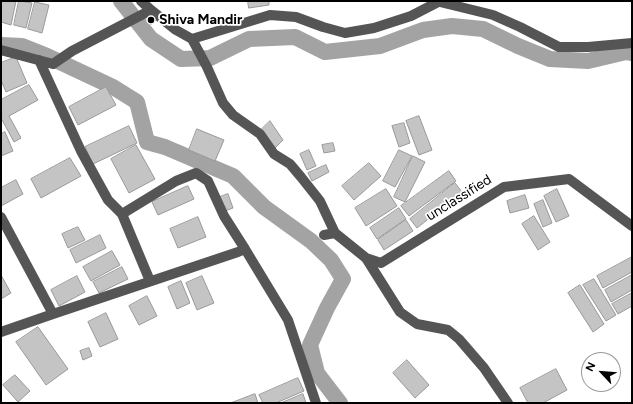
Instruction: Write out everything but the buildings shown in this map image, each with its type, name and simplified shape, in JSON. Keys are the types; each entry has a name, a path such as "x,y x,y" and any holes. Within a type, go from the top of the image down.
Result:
{"street":[{"path":"141,1 148,12 192,39 207,67 223,103 233,115 260,134 274,154 290,164 302,177 320,202 335,233 366,258 400,312 417,324 448,330 459,339 484,368 508,403"},
{"path":"192,39 270,15 296,17 345,33 374,28 411,16 440,1 493,15 559,47 588,47 632,42"},
{"path":"1,50 53,64 72,51 148,12"},
{"path":"39,60 81,151 108,200 122,214 150,281"},
{"path":"122,214 176,181 196,173 208,181 224,216 288,320 316,403"},
{"name":"unclassified","path":"366,258 381,263 504,187 569,179 632,226"},
{"path":"1,216 53,314"},
{"path":"324,235 335,233"},
{"path":"1,332 245,249"}],"waterway":[{"path":"121,1 151,39 181,59 210,58 249,39 295,37 325,52 380,46 423,30 452,26 483,29 518,46 550,59 588,61 626,52 632,53"},
{"path":"1,45 22,46 47,56 113,87 137,102 147,142 165,147 233,176 264,207 311,241 331,260 343,279 327,308 310,345 317,373 340,403"}],"place":[{"name":"Shiva Mandir","path":"151,20"}]}
